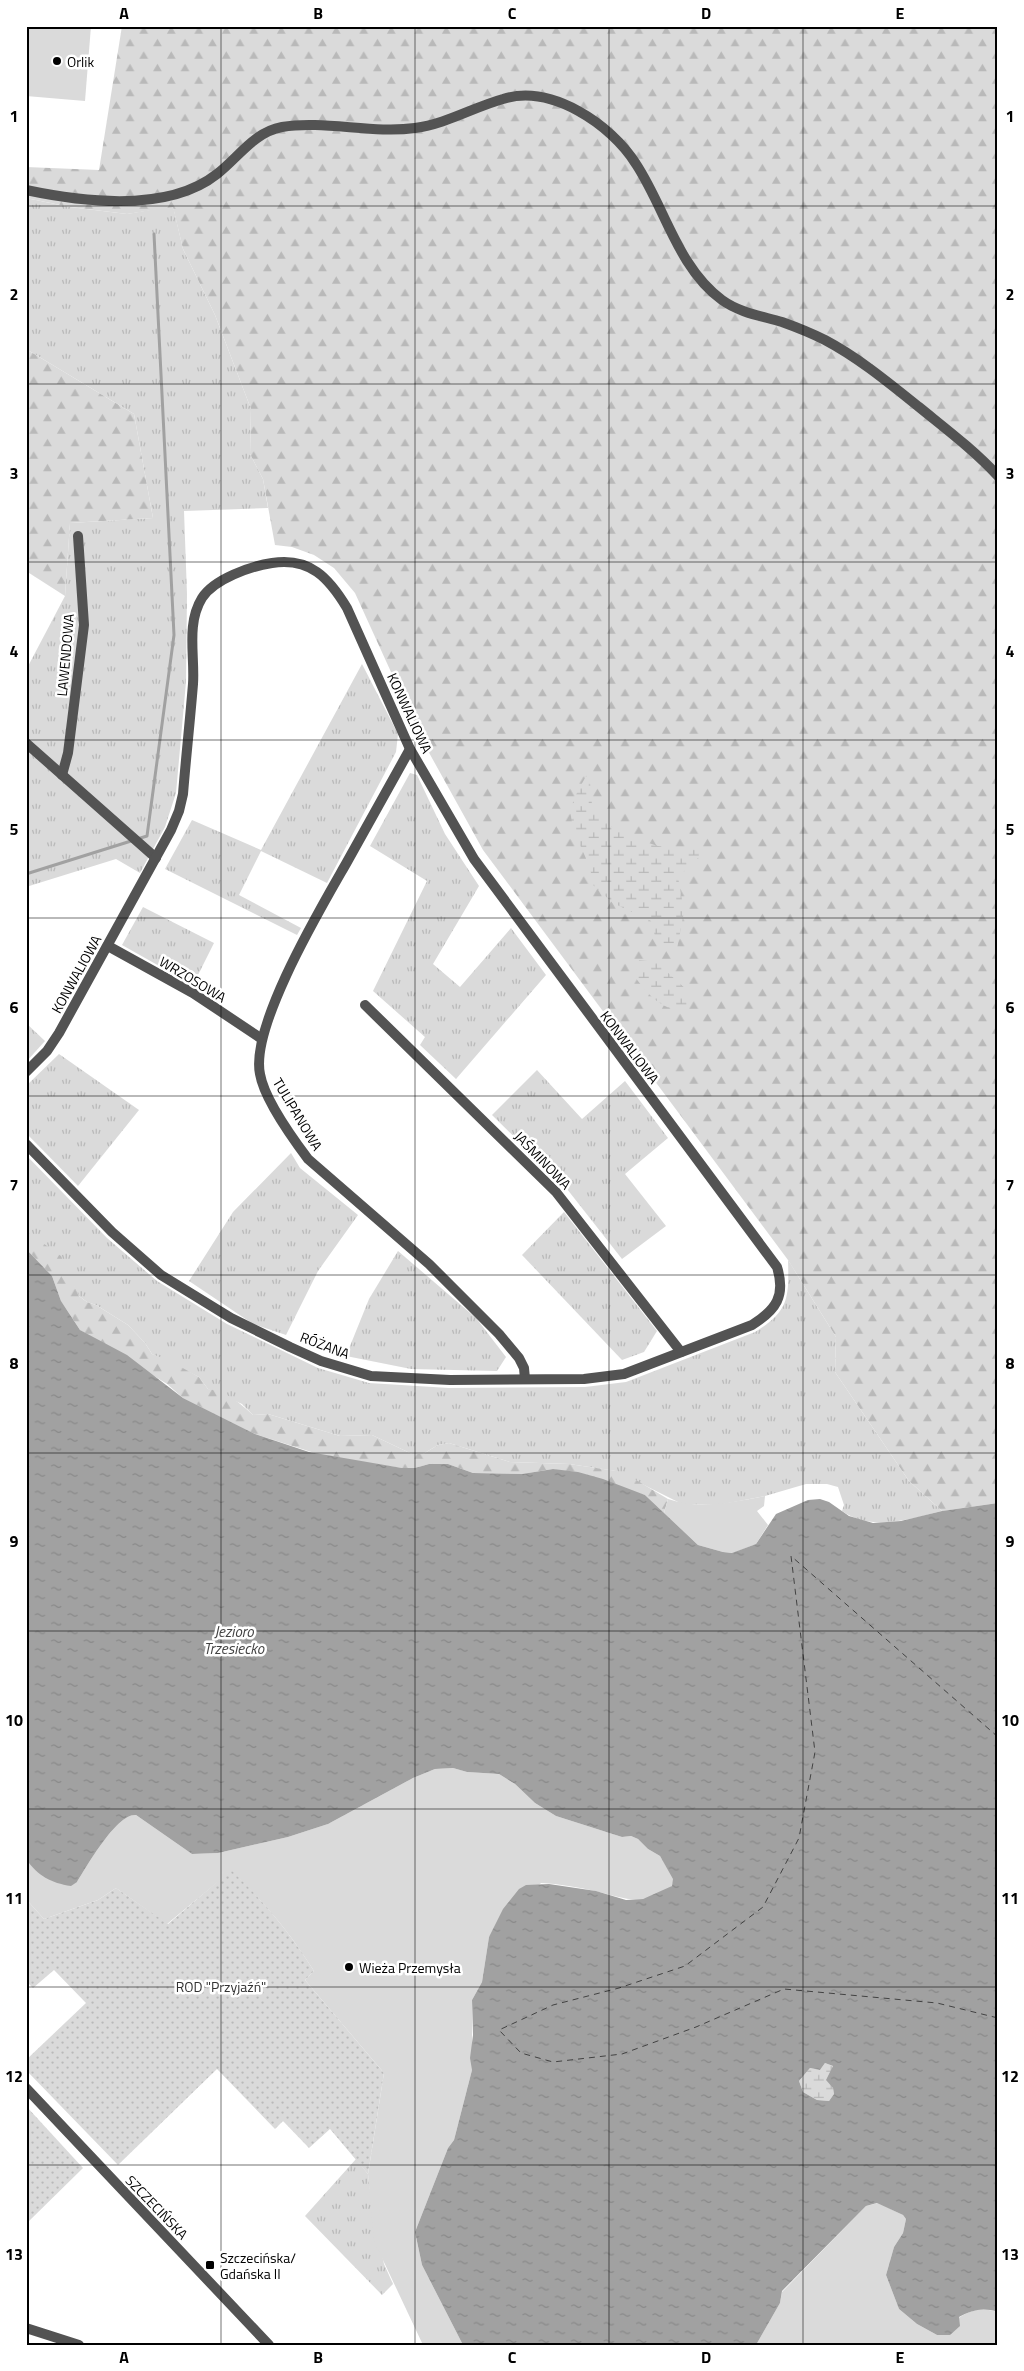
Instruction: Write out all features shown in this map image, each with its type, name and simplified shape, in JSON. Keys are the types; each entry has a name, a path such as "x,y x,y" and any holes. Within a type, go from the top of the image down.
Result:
{"street":[{"path":"26,190 61,196 115,201 156,198 188,190 216,175 248,145 272,129 300,126 415,128 444,121 506,98 524,95 554,101 577,112 605,130 635,161 691,267 713,292 737,308 805,330 850,355 938,423 986,463 998,476"},
{"name":"LAWENDOWA","path":"62,775 68,753 84,626 78,536"},
{"name":"KONWALIOWA","path":"26,1072 55,1039 108,946 174,823 183,794 193,682 192,635 196,610 202,597 212,587 234,574 255,566 290,561 306,565 319,573 336,589 347,608 410,749 449,818 485,875 777,1267 781,1279 779,1300 767,1316 752,1325 681,1352"},
{"path":"26,743 156,858"},
{"name":"TULIPANOWA","path":"410,749 298,952 267,1020 262,1039 259,1064 264,1087 296,1144 308,1159 430,1264 492,1327 519,1358 524,1368 525,1378"},
{"name":"WRZOSOWA","path":"108,946 193,993 262,1039"},
{"name":"JAŚMINOWA","path":"365,1005 556,1192 681,1352"},
{"name":"RÓŻANA","path":"26,1144 112,1232 151,1267 231,1318 321,1361 371,1376 450,1380 584,1379 624,1374 681,1352"},
{"name":"SZCZECIŃSKA","path":"26,2088 269,2345"},
{"path":"26,2328 48,2340 79,2345"}],"green space":[{"name":"Orlik","path":"26,26 91,26 85,101 26,96"},
{"path":"122,26 998,26 998,1503 942,1511 909,1481 835,1372 836,1337 788,1260 483,850 422,740 355,593 334,568 314,555 292,547 275,545 263,479 250,454 251,409 215,315 183,249 173,207 127,214 70,207 26,198 26,167 99,170"},
{"path":"26,198 70,207 127,214 173,206 183,249 215,315 251,409 250,454 263,479 268,508 184,511 187,594 186,682 176,793 165,827 140,873 116,859 26,887 26,670 65,596 70,523 153,518 134,414 26,349"},
{"path":"26,349 134,414 153,518 70,523 65,596 26,571"},
{"path":"362,664 398,734 396,752 327,883 261,851 239,895 301,928 297,935 165,869 192,820 261,850"},
{"path":"589,771 592,805 613,828 633,838 658,846 699,850 700,856 678,877 684,912 677,949 672,952 656,940 651,921 613,903 593,885 589,866 571,819 572,805"},
{"path":"410,773 417,775 445,834 479,886 433,964 460,987 511,928 546,975 456,1079 420,1045 425,1037 373,991 427,881 370,846"},
{"path":"143,907 214,943 193,985 122,945"},
{"path":"639,960 656,962 687,990 688,1008 678,1012 658,1002 649,994 635,977"},
{"path":"26,1023 45,1041 26,1062"},
{"path":"59,1054 139,1110 78,1186 26,1133 26,1086"},
{"path":"537,1070 582,1119 625,1081 668,1138 625,1174 666,1226 622,1259 567,1189 492,1115"},
{"path":"291,1153 300,1168 358,1215 318,1271 286,1335 253,1324 189,1281 233,1212"},
{"path":"26,1155 107,1238 157,1281 227,1324 318,1368 369,1383 449,1388 585,1387 626,1382 755,1332 766,1324 775,1317 785,1302 788,1284 788,1260 836,1337 835,1372 909,1481 942,1511 891,1522 866,1521 842,1511 844,1505 838,1487 827,1484 806,1484 765,1496 718,1505 682,1504 616,1471 569,1464 510,1462 449,1443 438,1445 423,1454 412,1454 372,1435 340,1436 268,1414 253,1415 242,1404 208,1389 199,1377 152,1354 145,1343 128,1325 79,1296 70,1279 26,1231"},
{"path":"564,1212 657,1331 644,1352 622,1360 522,1255"},
{"path":"26,1231 61,1256 79,1296 128,1325 145,1343 152,1354 170,1361 199,1377 208,1389 227,1395 253,1415 268,1414 340,1436 372,1435 412,1454 423,1454 438,1445 449,1443 510,1462 569,1464 617,1471 668,1499 664,1513 645,1495 553,1469 522,1474 473,1473 448,1464 429,1464 415,1468 402,1468 327,1457 255,1434 183,1398 167,1384 80,1330 61,1301 52,1276 26,1249"},
{"path":"398,1251 476,1318 506,1357 497,1371 411,1369 346,1356 369,1299"},
{"path":"765,1496 764,1506 757,1511 768,1525 756,1544 733,1553 698,1545 664,1513 668,1499 692,1504 716,1504"},
{"path":"453,1768 467,1772 499,1774 515,1784 535,1803 556,1816 622,1837 631,1836 638,1839 648,1849 660,1856 674,1879 672,1886 661,1893 643,1899 616,1897 575,1887 541,1883 489,1937 482,1982 472,2000 472,2070 454,2140 448,2148 415,2232 422,2265 463,2345 423,2345 374,2241 368,2174 384,2073 305,1980 314,1971 276,1918 231,1871 167,1924 116,1888 98,1900 44,1919 26,1899 26,1859 32,1866 77,1882 95,1853 112,1831 120,1822 136,1815 192,1854 218,1853 288,1837 328,1824 413,1778 435,1769"},
{"name":"ROD \"Przyjaźń\"","path":"231,1870 286,1930 314,1971 305,1980 384,2073 368,2174 330,2129 309,2148 283,2121 275,2129 217,2069 118,2165 26,2070 26,2060 86,2003 54,1970 33,1988 26,1981 26,1899 44,1919 98,1900 116,1888 168,1924"},
{"path":"825,2063 833,2066 831,2073 834,2094 829,2101 817,2100 803,2092 799,2081 810,2068 820,2070"},
{"path":"26,2106 83,2168 26,2224"},
{"path":"356,2159 368,2174 372,2207 384,2264 393,2284 382,2295 305,2216"},
{"path":"878,2203 903,2215 906,2219 903,2233 894,2247 886,2275 899,2309 917,2324 937,2335 958,2318 972,2311 988,2310 998,2312 998,2345 756,2345 780,2303 782,2292 866,2206"}],"water":[{"name":"Jezioro Trzesiecko","path":"26,1249 52,1276 61,1301 80,1330 127,1355 183,1398 255,1434 309,1452 402,1468 415,1468 429,1464 448,1464 473,1473 522,1474 553,1469 578,1472 645,1495 698,1545 732,1553 756,1544 776,1514 808,1500 820,1499 829,1502 849,1516 873,1523 901,1521 942,1511 998,1503 998,2312 978,2310 969,2313 959,2317 960,2326 950,2335 937,2335 917,2324 899,2309 886,2275 894,2247 903,2233 906,2219 903,2215 877,2203 866,2206 782,2291 780,2303 756,2345 463,2345 422,2265 415,2232 448,2148 454,2140 472,2070 470,2058 473,2035 472,2000 482,1982 489,1937 503,1909 519,1889 526,1885 549,1884 596,1891 626,1900 643,1899 672,1886 673,1879 660,1856 648,1849 638,1839 631,1836 622,1837 556,1816 535,1803 515,1784 499,1774 467,1772 453,1768 435,1769 413,1778 328,1824 288,1837 218,1853 192,1854 136,1815 128,1817 120,1822 112,1831 95,1853 77,1882 71,1886 46,1878 35,1870 26,1859","holes":["825,2063 833,2066 826,2080 833,2088 834,2094 829,2101 817,2100 803,2092 799,2081 810,2068 820,2070"]}],"waterway":[{"path":"26,874 147,836 174,635 154,234"}],"ferry route":[{"path":"998,1737 791,1556 815,1752 799,1838 763,1907 685,1966 619,1988 553,2005 499,2030 521,2053 553,2062 622,2054 696,2027 784,1989 937,2003 998,2018"}],"place":[{"name":"Orlik","path":"57,61"},
{"name":"Wieża Przemysła","path":"349,1967"},
{"name":"Szczecińska/ Gdańska II","path":"210,2265"}]}
